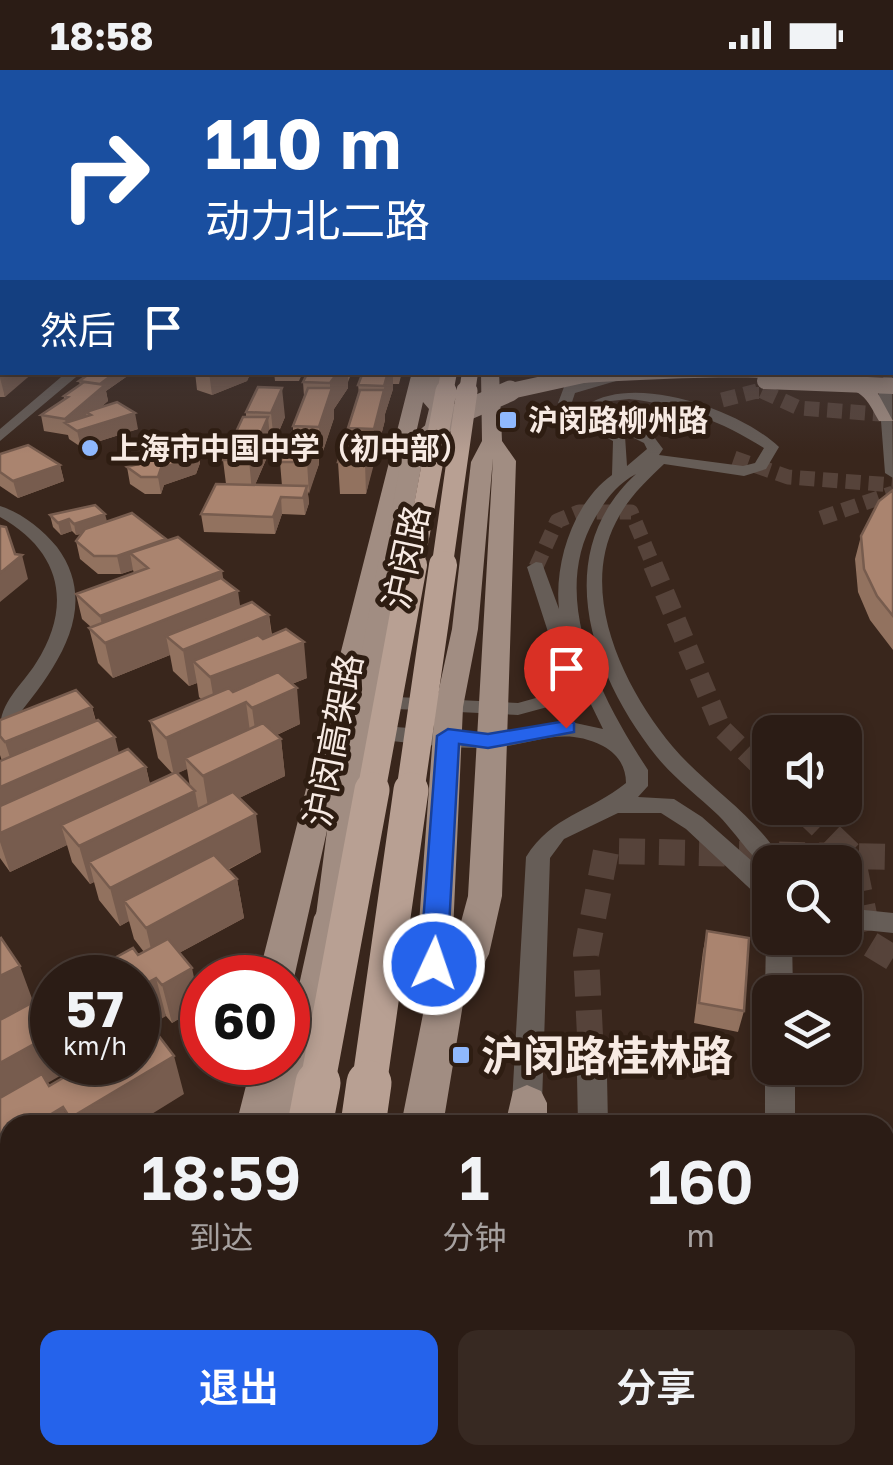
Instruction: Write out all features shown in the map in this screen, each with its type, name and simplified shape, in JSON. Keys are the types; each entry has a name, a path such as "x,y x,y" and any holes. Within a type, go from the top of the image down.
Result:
{"highway":[{"name":"沪闵高架路","path":"312,1115 449,375"},
{"path":"364,1115 470,375"}],"main road":[{"path":"282,955 420,375"},
{"name":"沪闵路","path":"290,1115 438,409 429,397 433,375"},
{"path":"438,409 449,375"},
{"name":"沪闵路","path":"444,1004 434,964 449,722 465,629 481,462 492,440 490,375"},
{"path":"311,1115 344,825 414,448 429,431 466,408 552,380 634,375"},
{"path":"735,375 838,378 888,401"},
{"path":"866,375 888,401"},
{"path":"700,378 888,401"},
{"path":"552,380 604,384"},
{"name":"沪闵路","path":"424,1115 444,1004 471,954 485,896 490,725 506,461 492,440"},
{"name":"沪闵路","path":"297,955 402,494 426,458"},
{"path":"246,1115 251,1085"},
{"path":"260,1115 267,1085"}],"street":[{"path":"52,375 46,381 53,393"},
{"path":"0,437 73,375"},
{"path":"892,375 885,382 893,473"},
{"path":"620,474 620,439 568,410 564,397 569,390 608,378 700,378"},
{"path":"528,1115 538,858 556,832 614,805 637,786 637,770 580,664 566,602 569,558 593,506 620,474 651,458 655,449 649,440 598,415 592,408 604,384 757,448 765,462 744,471 661,459 635,478 614,509 600,542 592,581 604,648 627,698 666,752 760,845"},
{"path":"0,511 34,532 48,548 62,569 68,592 67,618 56,650 0,723"},
{"path":"536,567 542,595 555,614 563,651 580,664"},
{"path":"490,725 559,700 574,687 580,664"},
{"path":"373,717 588,730 620,746 630,758"},
{"path":"614,805 666,805 694,822 752,875"},
{"path":"862,920 893,923"},
{"path":"592,1076 593,1115"},
{"path":"780,1085 780,1115"}],"building":[{"path":"88,375 112,375 100,384 79,381"},
{"path":"306,375 336,375 330,383 303,382"},
{"path":"362,375 387,375 384,386 358,385"},
{"path":"84,382 105,385 65,419 41,415 68,397 64,396"},
{"path":"258,387 282,388 271,413 246,412"},
{"path":"308,388 332,388 319,427 293,426"},
{"path":"360,390 384,390 374,429 348,428"},
{"path":"117,402 135,413 77,431 65,423 91,415 86,412"},
{"path":"243,417 268,417 249,460 223,460"},
{"path":"292,432 317,433 307,462 280,462"},
{"path":"347,433 373,434 365,463 338,462"},
{"path":"28,445 60,465 13,481 0,472 0,454"},
{"path":"173,445 197,447 193,458 161,468 158,477 141,477 127,467 142,463 135,458"},
{"path":"216,484 307,486 303,498 281,497 273,517 201,514"},
{"path":"893,490 893,616 877,596 864,569 861,536 879,501"},
{"path":"95,505 105,514 74,524 69,519 58,523 50,515"},
{"path":"132,513 166,539 117,556 94,556 76,541 85,529"},
{"path":"0,526 6,527 15,554 22,555 0,573"},
{"path":"178,537 222,571 100,616 76,594 148,568 130,553"},
{"path":"221,578 238,591 105,643 89,628"},
{"path":"252,602 269,615 183,650 166,636"},
{"path":"286,629 304,642 210,677 193,661 258,635 263,639"},
{"path":"278,672 297,688 252,708 246,702 166,738 150,721 229,688 233,692"},
{"path":"76,690 92,707 5,742 0,736 0,720"},
{"path":"98,720 115,737 0,787 0,761"},
{"path":"263,723 281,739 203,776 185,758"},
{"path":"128,749 146,767 0,833 0,806"},
{"path":"176,772 195,791 79,846 61,825"},
{"path":"233,792 256,814 110,888 89,862"},
{"path":"214,855 237,879 146,928 124,901"},
{"path":"707,931 749,938 744,1011 699,1003"},
{"path":"0,939 20,966 0,976"},
{"path":"168,939 181,955 180,975 162,985 160,955 138,955"},
{"path":"30,1004 30,1046 0,1063 0,1020"},
{"path":"160,1038 174,1056 160,1064"},
{"path":"30,1081 30,1085 125,1085 75,1115 68,1115 63,1107 50,1115 0,1115 0,1098"}],"tunnel":[{"path":"749,393 757,391"},
{"path":"762,391 766,393"},
{"path":"722,400 749,393"},
{"path":"749,393 766,393"},
{"path":"766,393 799,408 893,415"},
{"path":"734,458 788,477 893,485"},
{"path":"821,518 893,493"},
{"path":"536,567 557,521 579,512 631,512 654,567"},
{"path":"653,565 721,728 752,758"},
{"path":"820,825 841,845"},
{"path":"592,1076 586,954 606,851 752,854"},
{"path":"862,856 893,857"},
{"path":"862,905 870,944 893,958"}],"place":[{"name":"沪闵路柳州路","path":"508,420"},
{"name":"上海市中国中学（初中部）","path":"90,448"},
{"name":"沪闵路桂林路","path":"461,1055"}],"route":[{"path":"434,964 448,736 488,741 566,728"}]}
